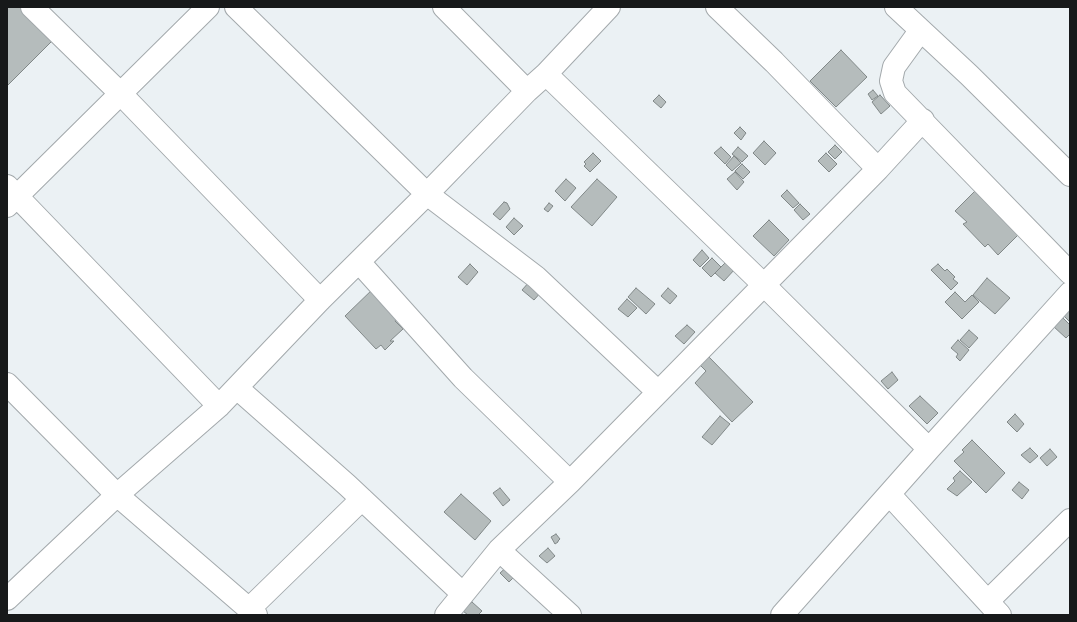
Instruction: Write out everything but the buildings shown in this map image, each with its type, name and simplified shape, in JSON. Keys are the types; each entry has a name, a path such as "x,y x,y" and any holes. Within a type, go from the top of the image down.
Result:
{"street":[{"path":"32,7 120,93 320,300"},
{"path":"208,7 120,93 10,195 219,406"},
{"path":"236,7 427,194 536,276 658,392"},
{"path":"444,7 527,90"},
{"path":"9,594 117,495 219,406 320,300 427,194 527,90 546,74 609,7"},
{"path":"717,7 774,62 878,169"},
{"path":"896,7 920,31 969,75 1070,175"},
{"path":"920,31 894,67 891,81 895,93 1070,272"},
{"path":"546,74 763,284 929,449"},
{"path":"446,615 499,550 570,482 763,284 878,169 923,120"},
{"path":"359,262 463,378 570,482"},
{"path":"782,615 1070,293"},
{"path":"7,384 117,495 252,612 362,499"},
{"path":"236,388 362,499 463,594"},
{"path":"889,494 994,608 1070,520"},
{"path":"499,550 570,615"}]}
